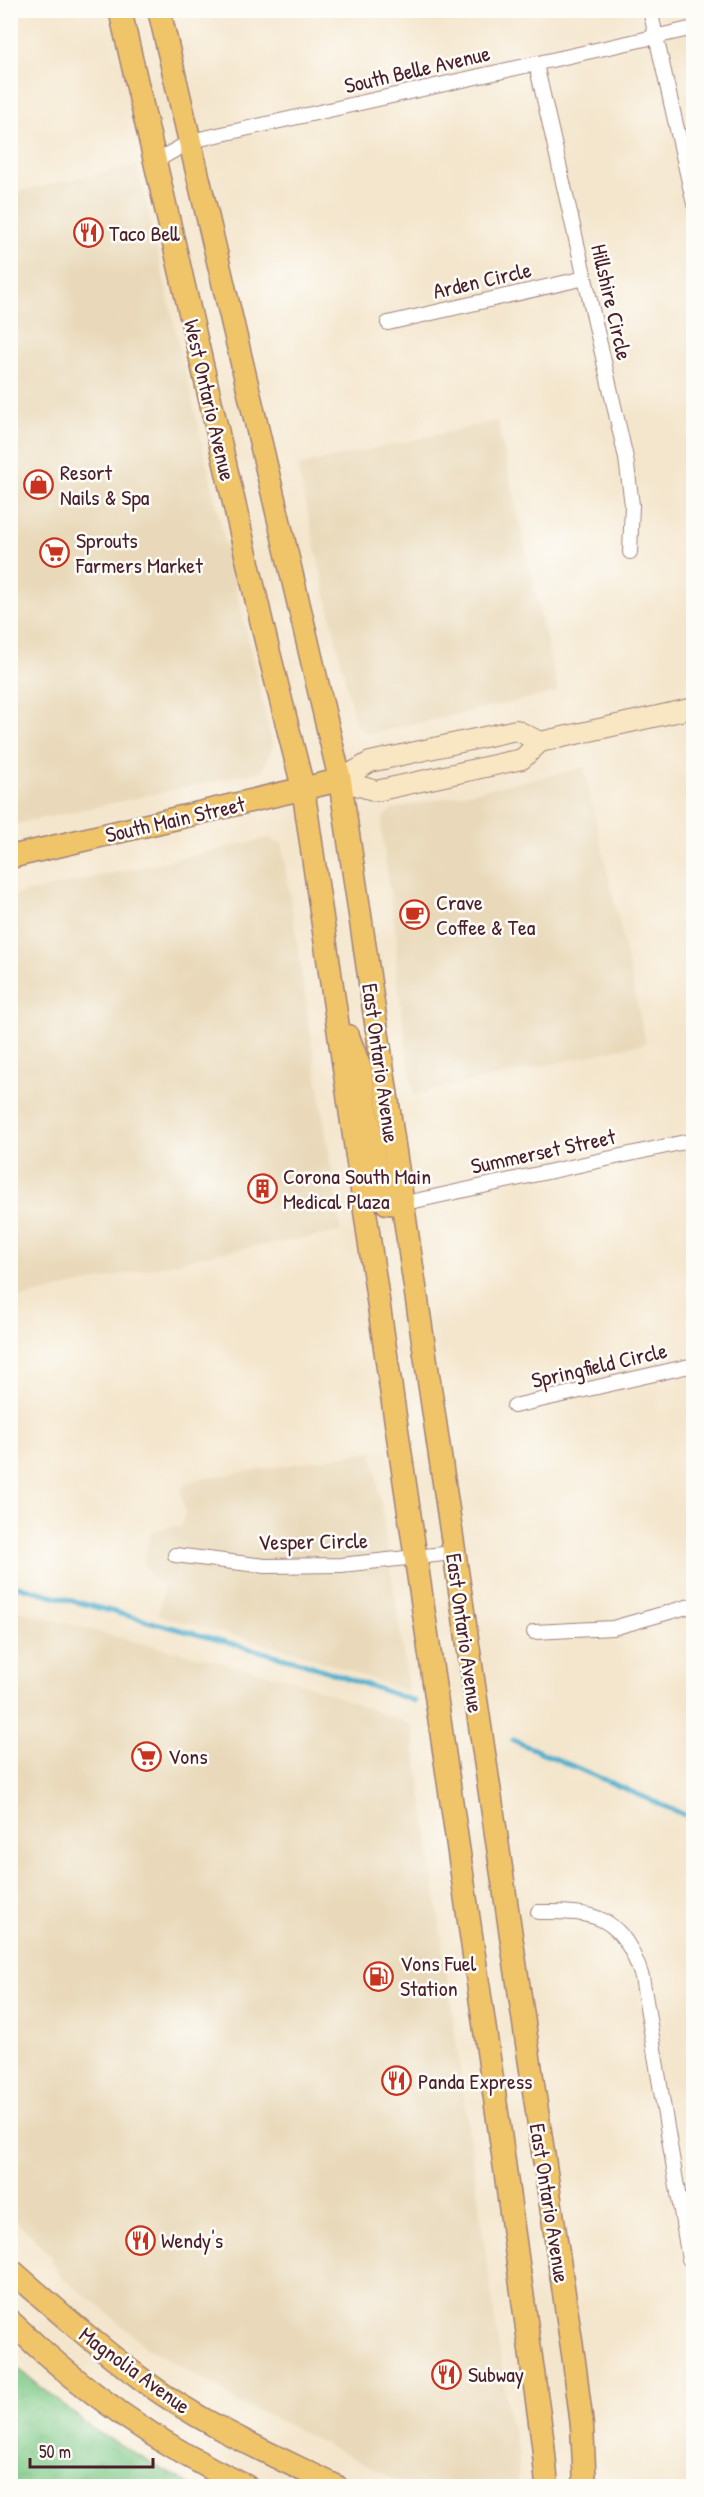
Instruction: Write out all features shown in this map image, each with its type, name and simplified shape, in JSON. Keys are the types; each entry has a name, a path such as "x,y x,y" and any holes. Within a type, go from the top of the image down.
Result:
{"main road":[{"name":"West Ontario Avenue","path":"120,10 266,641 303,788"},
{"name":"West Ontario Avenue","path":"159,10 340,780"},
{"name":"South Main Street","path":"340,780 376,791 522,759 540,742 693,708"},
{"name":"South Main Street","path":"10,857 340,780 370,762 516,730 540,742"},
{"name":"East Ontario Avenue","path":"340,780 574,2361 582,2426 585,2487"},
{"name":"East Ontario Avenue","path":"303,788 502,2144 544,2483"},
{"path":"335,1004 360,1068 378,1187 387,1203 401,1204"},
{"name":"Magnolia Avenue","path":"10,2269 84,2335 145,2382 207,2421 336,2487"},
{"name":"Magnolia Avenue","path":"10,2321 90,2391 205,2467 246,2487"}],"street":[{"path":"650,10 693,204"},
{"name":"South Belle Avenue","path":"154,162 191,141 693,28"},
{"name":"Hillshire Circle","path":"536,64 626,458 632,505 630,552"},
{"name":"Arden Circle","path":"388,323 585,278"},
{"name":"Summerset Street","path":"401,1204 693,1140"},
{"name":"Springfield Circle","path":"514,1406 693,1365"},
{"name":"Vesper Circle","path":"175,1555 265,1566 341,1565 453,1553"},
{"path":"534,1632 613,1628 693,1605"},
{"path":"538,1912 577,1912 601,1918 619,1932 634,1953 642,1977 691,2259"}],"shaded area":[{"path":"137,165 273,746 262,771 11,825 11,193"},
{"path":"497,421 558,692 369,734 355,723 297,466"},
{"path":"584,768 646,1043 413,1095 396,971 397,942 381,827 384,817 393,809"},
{"path":"269,838 282,844 341,1232 217,1253 11,1300 11,896"},
{"path":"373,1451 409,1692 299,1653 158,1615 165,1585 157,1583 143,1564 153,1531 171,1526 181,1528 185,1513 181,1491 186,1484 195,1480"},
{"path":"10,1608 117,1637 294,1680 412,1725 508,2413 519,2454 518,2478 512,2486 407,2486 268,2415 239,2404 217,2387 146,2347 97,2304 65,2281 51,2262 51,2256 11,2215"}],"green space":[{"path":"10,2362 94,2430 191,2486 11,2486"}],"waterway":[{"path":"10,1584 300,1662 414,1701"},
{"path":"513,1740 694,1819"}],"place":[{"name":"Taco Bell","path":"88,233"},
{"name":"Resort Nails & Spa","path":"39,485"},
{"name":"Sprouts Farmers Market","path":"55,553"},
{"name":"Crave Coffee & Tea","path":"415,915"},
{"name":"Corona South Main Medical Plaza","path":"262,1189"},
{"name":"Vons","path":"147,1756"},
{"name":"Vons Fuel Station","path":"379,1976"},
{"name":"Panda Express","path":"397,2081"},
{"name":"Wendy's","path":"140,2240"},
{"name":"Subway","path":"447,2374"}]}
